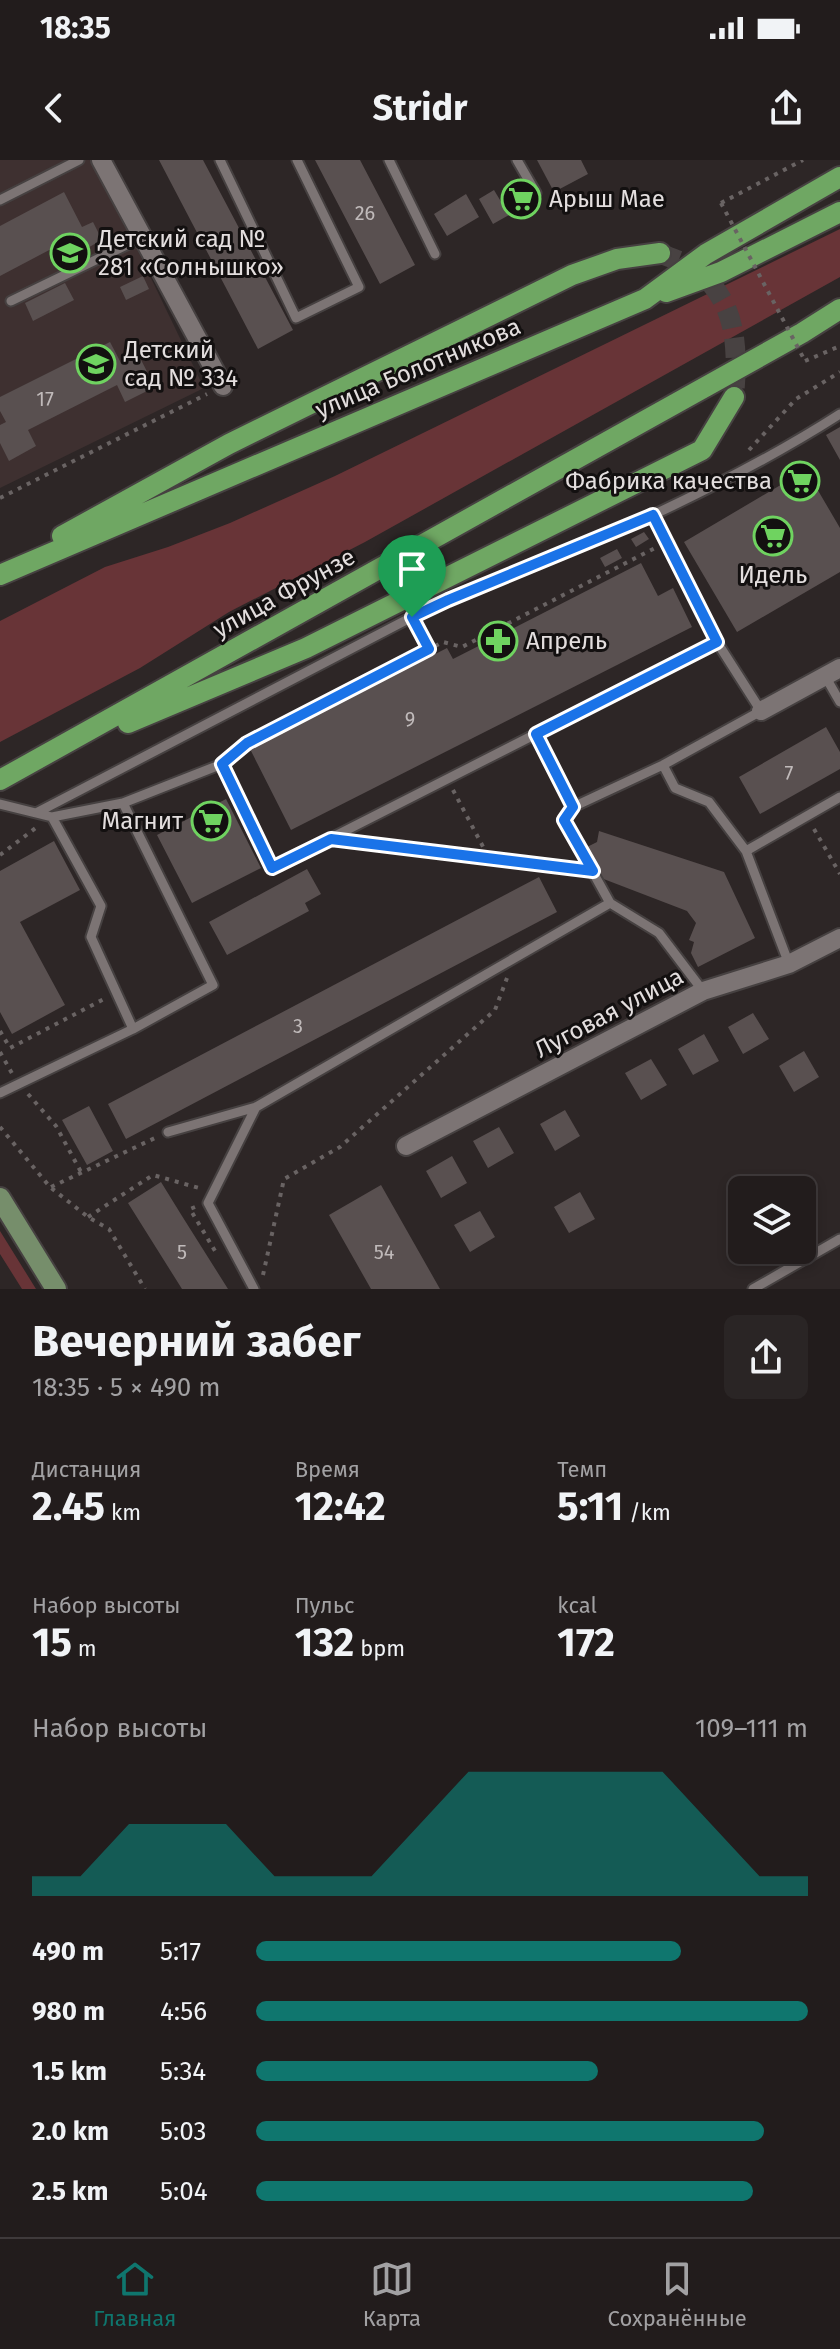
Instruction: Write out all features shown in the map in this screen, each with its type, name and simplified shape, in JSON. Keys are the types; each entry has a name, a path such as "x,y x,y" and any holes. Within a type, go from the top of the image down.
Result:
{"main road":[{"name":"улица Болотникова","path":"0,572 645,299 706,254 840,177"},
{"path":"645,299 721,272 840,212"},
{"path":"0,572 229,444 572,275 617,259 660,253"},
{"path":"802,333 840,309"},
{"path":"802,333 840,317"},
{"name":"улица Фрунзе","path":"0,780 802,333"},
{"path":"43,758 290,656 702,450 734,397"},
{"path":"0,1198 56,1289"}],"street":[{"path":"101,160 223,386"},
{"path":"761,711 833,672"},
{"name":"Луговая улица","path":"406,1146 703,991 789,964 840,938"}],"lane":[{"path":"0,200 79,160"},
{"path":"220,160 296,318 359,287 297,160"},
{"path":"389,160 435,254"},
{"path":"517,160 536,193"},
{"path":"11,301 143,237"},
{"path":"38,812 412,617 653,515 799,441 840,414"},
{"path":"653,515 717,642 761,711 663,765 573,807 564,820 610,903 659,933 703,991"},
{"path":"0,804 52,817 123,803 222,764 272,868 717,642"},
{"path":"833,672 840,702"},
{"path":"536,734 573,807"},
{"path":"663,765 675,788 709,802 746,851 789,964"},
{"path":"746,851 840,797"},
{"path":"0,1093 133,1029 213,985 123,803"},
{"path":"52,817 101,906 91,937 133,1029"},
{"path":"168,1132 256,1107 610,903"},
{"path":"256,1107 208,1203 257,1289"},
{"path":"753,1289 840,1239"}],"path":[{"path":"803,160 721,203 805,361 840,346"},
{"path":"723,479 796,399 840,372"},
{"path":"0,498 223,386"},
{"path":"222,764 247,743 443,642 462,647 667,542"},
{"path":"412,617 429,649"},
{"path":"448,779 489,858"},
{"path":"806,816 840,874"},
{"path":"0,855 52,817"},
{"path":"331,839 593,871"},
{"path":"257,1289 284,1179 340,1147 495,1010 514,958"},
{"path":"0,1031 10,1048 116,993"},
{"path":"0,1052 18,1083 56,1126 81,1172"},
{"path":"0,1127 50,1187 88,1217 109,1229 145,1289"},
{"path":"50,1187 168,1132"},
{"path":"88,1217 153,1175 212,1191"}],"shaded area":[{"path":"0,160 94,160 204,388 0,488"},
{"path":"840,229 840,277 365,542 229,612 140,668 0,742 0,621 105,567 230,523 335,476"},
{"path":"0,1231 36,1289 22,1289 0,1254"}],"building":[{"path":"159,160 203,160 293,330 258,349"},
{"path":"315,160 360,160 415,265 380,284"},
{"path":"537,160 581,160 588,174 554,192"},
{"name":"Арыш Мае","path":"522,185 533,206 519,213 509,192"},
{"path":"494,190 509,215 493,224 479,199"},
{"path":"64,192 82,227 93,222 102,240 80,252 72,238 0,276 0,226"},
{"path":"466,194 479,217 447,236 434,214"},
{"path":"143,276 149,289 126,300 120,287"},
{"path":"65,283 74,300 33,321 25,303"},
{"path":"110,342 121,363 138,354 155,387 125,402 117,385 28,430 36,446 9,461 0,443 0,425 6,422 0,411 0,397"},
{"path":"840,427 840,460 826,435"},
{"path":"806,470 840,528 840,572 737,632 684,542"},
{"path":"644,532 649,539 636,547 631,539"},
{"path":"617,549 622,558 605,567 600,558"},
{"path":"641,563 658,596 673,588 692,627 291,830 250,749 447,648 453,659"},
{"path":"826,727 840,752 840,769 760,814 739,777"},
{"path":"226,799 261,868 192,903 157,835"},
{"path":"599,831 724,872 755,938 698,967 691,953 694,942 689,940 696,923 687,911 601,878 585,848 597,842"},
{"path":"54,841 80,890 20,922 65,1005 12,1034 0,1012 0,871"},
{"path":"307,869 321,894 305,903 309,911 227,955 209,922"},
{"path":"539,877 557,912 126,1139 108,1104"},
{"path":"753,1013 769,1039 743,1054 728,1027"},
{"path":"704,1034 719,1061 693,1075 678,1049"},
{"path":"804,1051 819,1077 794,1092 779,1066"},
{"path":"651,1059 667,1085 641,1100 625,1073"},
{"path":"89,1106 113,1151 87,1165 62,1120"},
{"path":"565,1110 580,1136 555,1151 540,1124"},
{"path":"499,1127 514,1153 488,1168 473,1141"},
{"path":"452,1156 467,1183 441,1198 426,1171"},
{"path":"161,1182 228,1289 182,1289 128,1203"},
{"path":"381,1185 440,1289 371,1289 329,1215"},
{"path":"580,1192 595,1219 569,1233 554,1207"},
{"path":"480,1211 495,1237 470,1252 454,1225"}],"tunnel":[{"path":"660,253 695,269 721,299 733,329 736,363 734,397"}],"place":[{"name":"Арыш Мае","path":"521,199"},
{"name":"Детский сад № 281 «Солнышко»","path":"70,253"},
{"name":"Детский сад № 334","path":"96,364"},
{"name":"Фабрика качества","path":"800,481"},
{"name":"Идель","path":"773,536"},
{"name":"Апрель","path":"498,641"},
{"name":"Магнит","path":"211,821"}],"route":[{"path":"653,515 717,642 536,734 573,807 564,820 593,871 331,839 272,868 222,764 247,743 429,649 412,617 653,515"}]}
